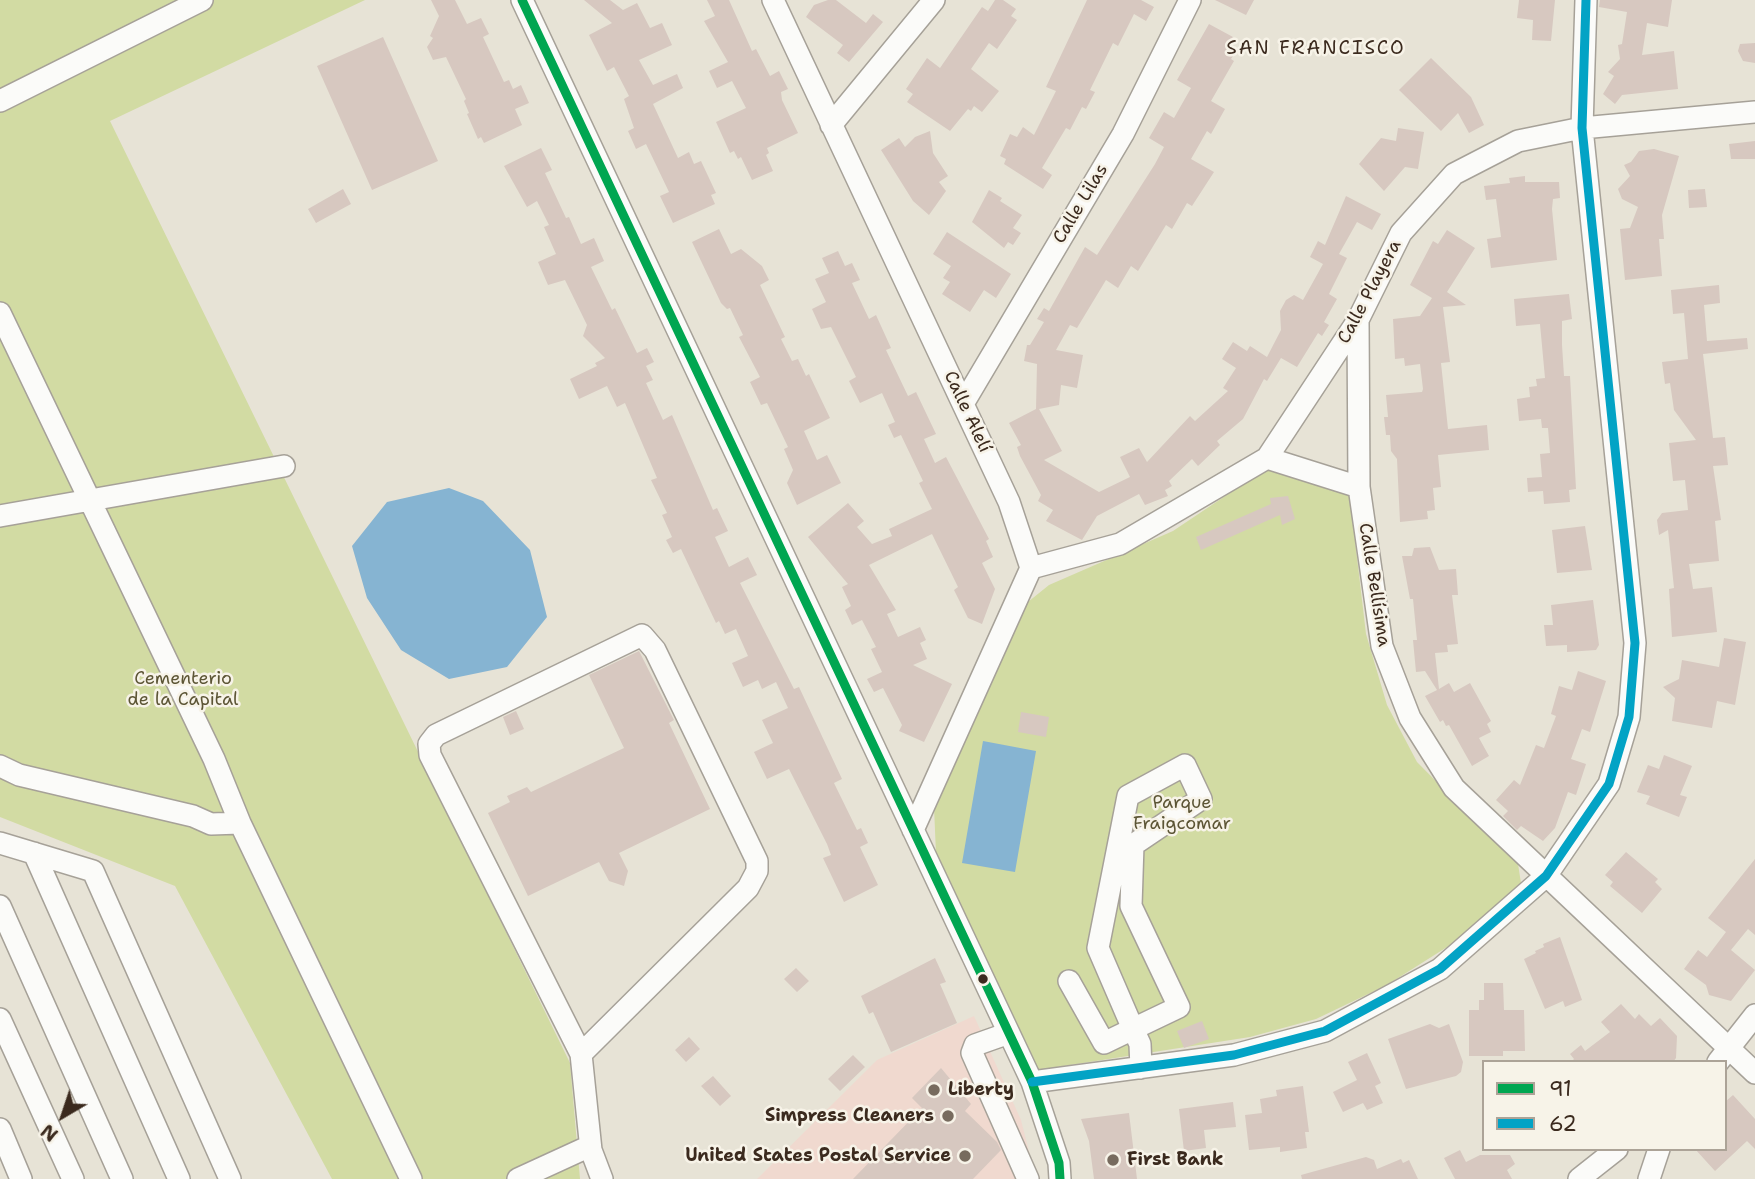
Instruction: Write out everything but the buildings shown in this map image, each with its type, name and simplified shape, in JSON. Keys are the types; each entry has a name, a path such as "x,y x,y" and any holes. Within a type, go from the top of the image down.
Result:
{"street":[{"path":"0,101 202,0"},
{"path":"522,0 1032,1082 1059,1163 1060,1179"},
{"name":"Calle Alelí","path":"773,0 1009,502 1031,568"},
{"path":"831,125 934,0"},
{"name":"Calle Lilas","path":"963,404 1123,134 1190,0"},
{"path":"1032,1082 1234,1055 1325,1031 1440,969 1546,876 1609,784 1629,717 1635,643 1582,128 1586,0"},
{"name":"Calle Playera","path":"1031,568 1120,544 1267,458 1359,320 1401,233 1454,174 1518,141 1582,128 1755,112"},
{"path":"0,313 214,759 240,823 411,1179"},
{"name":"Calle Bellísima","path":"1359,320 1359,487 1382,646 1410,718 1454,788 1725,1055 1755,1073"},
{"path":"1267,458 1359,487"},
{"path":"0,516 284,466"},
{"path":"913,830 1031,568"},
{"path":"581,1054 748,888 757,871 757,861 655,650 642,635 436,735 429,744 430,755 581,1054 590,1146 602,1179"},
{"path":"1069,981 1104,1043 1133,1030 1179,1007 1131,906 1133,845 1201,799 1185,765 1128,796 1098,947 1133,1030 1140,1044 1141,1068"},
{"path":"0,766 19,775 193,816 211,824 240,823"},
{"path":"0,843 93,871 230,1179"},
{"path":"34,853 179,1179"},
{"path":"0,906 122,1179"},
{"path":"1725,1055 1755,1015"},
{"path":"0,1019 74,1179"},
{"path":"1009,1033 975,1045 972,1053 1018,1151 1028,1179"},
{"path":"0,1129 21,1179"},
{"path":"518,1179 590,1146"},
{"path":"1578,1179 1614,1151"},
{"path":"1649,1179 1658,1151"}],"shaded area":[{"path":"974,1016 1021,1120 1036,1179 757,1179 877,1060"}],"green space":[{"name":"Cementerio de la Capital","path":"0,0 365,0 110,121 570,1063 580,1179 332,1179 175,886 0,817"},
{"name":"Parque Fraigcomar","path":"1278,469 1344,490 1350,498 1366,634 1387,705 1417,762 1518,864 1521,883 1455,942 1387,985 1316,1019 1250,1037 1038,1070 936,854 934,807 1023,606 1049,585 1173,531 1264,470"}],"water":[{"path":"449,488 483,501 530,550 547,617 507,667 449,679 401,650 367,598 352,546 387,502"},
{"path":"983,741 1036,751 1015,872 962,863"}],"transit line":[{"name":"91","path":"522,0 1032,1082 1059,1163 1060,1179"},
{"name":"62","path":"1032,1082 1234,1055 1325,1031 1440,969 1546,876 1609,784 1629,717 1635,643 1582,128 1586,0"}],"place":[{"name":"Liberty","path":"934,1090"},
{"name":"Simpress Cleaners","path":"948,1116"},
{"name":"United States Postal Service","path":"965,1156"},
{"name":"First Bank","path":"1113,1160"}],"district":[{"name":"SAN FRANCISCO","path":"1316,49"}]}
